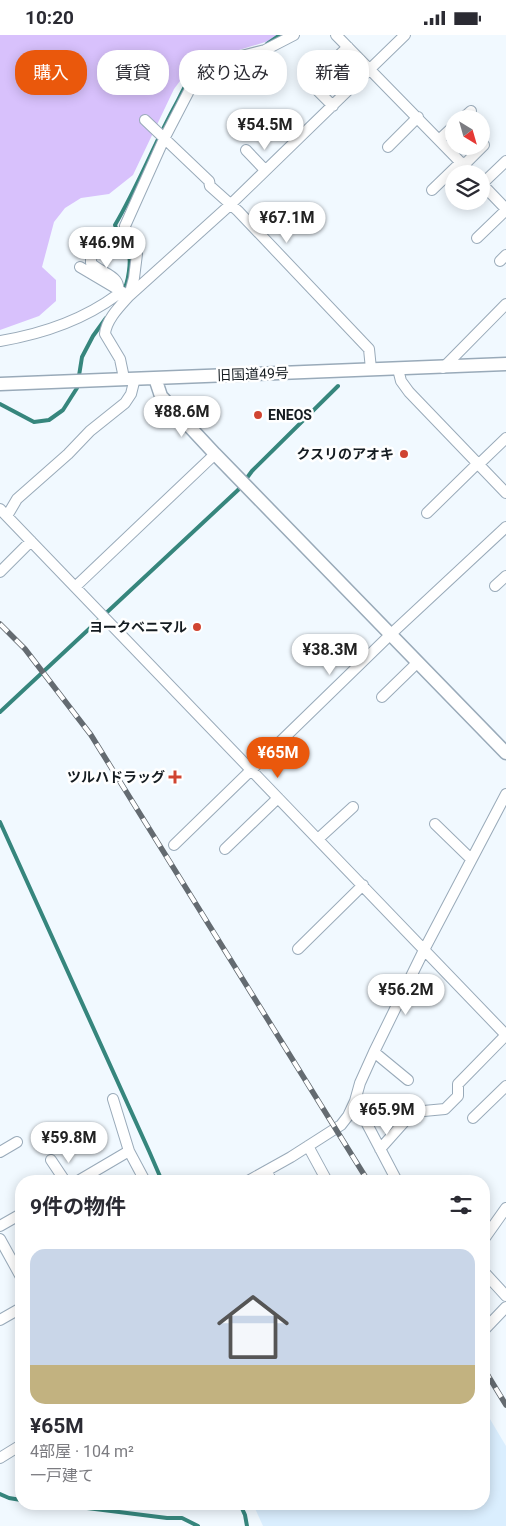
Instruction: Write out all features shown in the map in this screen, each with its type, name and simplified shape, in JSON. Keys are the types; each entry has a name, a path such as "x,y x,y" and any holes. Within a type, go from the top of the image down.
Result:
{"street":[{"path":"294,35 265,50 222,61 205,72 191,87 164,139 124,225 137,254 134,278 105,329 105,333 129,378 131,395 125,403 90,431 68,454 3,513 506,1035 458,1083 458,1096 445,1109 414,1112 380,1149"},
{"path":"336,35 462,163"},
{"path":"0,341 81,317 117,295 124,293 231,204 406,35"},
{"path":"345,50 348,47"},
{"path":"322,95 333,106"},
{"path":"388,147 418,117"},
{"path":"146,120 209,181 210,186 231,204 369,349 371,369"},
{"path":"439,140 445,135"},
{"path":"246,150 265,170"},
{"path":"432,190 472,155"},
{"path":"490,176 506,161"},
{"path":"477,238 506,210 490,193"},
{"path":"94,251 91,263 113,277 124,293"},
{"path":"80,267 124,293"},
{"path":"443,368 506,304"},
{"name":"旧国道49号","path":"0,384 506,365"},
{"path":"398,369 398,376 403,385 506,493"},
{"path":"155,378 161,396 215,454 506,753"},
{"path":"427,513 506,439"},
{"path":"75,587 215,454"},
{"path":"174,845 391,634 506,527"},
{"path":"0,572 31,541"},
{"path":"495,586 506,576"},
{"path":"382,697 418,662"},
{"path":"260,1175 341,1125 348,1115 374,1052 424,950 506,794"},
{"path":"225,849 278,798"},
{"path":"318,839 353,807"},
{"path":"435,824 471,859"},
{"path":"298,949 362,885"},
{"path":"374,1052 408,1080"},
{"path":"473,1117 506,1086"},
{"path":"113,1099 129,1151 142,1175"},
{"path":"355,1101 394,1175"},
{"path":"0,1152 17,1142"},
{"path":"308,1146 324,1175"},
{"path":"88,1175 129,1151"},
{"path":"52,1160 61,1175"},
{"path":"266,1171 268,1175"},
{"path":"490,1231 506,1208"},
{"path":"0,1226 15,1217"},
{"path":"0,1239 15,1266"},
{"path":"490,1279 506,1296"},
{"path":"490,1324 506,1307"},
{"path":"0,1320 15,1311"},
{"path":"0,1458 15,1449"}],"shaded area":[{"path":"0,35 288,35 239,50 179,50 179,82 174,89 133,175 109,194 81,198 65,208 54,222 42,267 56,280 56,301 39,316 0,330"},
{"path":"490,1419 506,1446 506,1526 263,1526 256,1510 490,1510"}],"waterway":[{"path":"267,44 280,35"},
{"path":"123,291 129,272 130,260 128,251 115,225 181,95"},
{"path":"0,404 34,422 49,420 63,410 77,388 82,357 93,336 106,318"},
{"path":"0,712 238,490 252,471 338,386"},
{"path":"0,822 159,1175"},
{"path":"0,1494 15,1499"},
{"path":"103,1510 167,1518 182,1518 198,1526"},
{"path":"243,1510 247,1526"}],"railway":[{"path":"0,624 25,649 91,735 364,1175"},
{"path":"490,1379 506,1405"}],"place":[{"name":"ENEOS","path":"258,415"},
{"name":"クスリのアオキ","path":"404,454"},
{"name":"ヨークベニマル","path":"197,627"},
{"name":"ツルハドラッグ","path":"175,777"}]}
